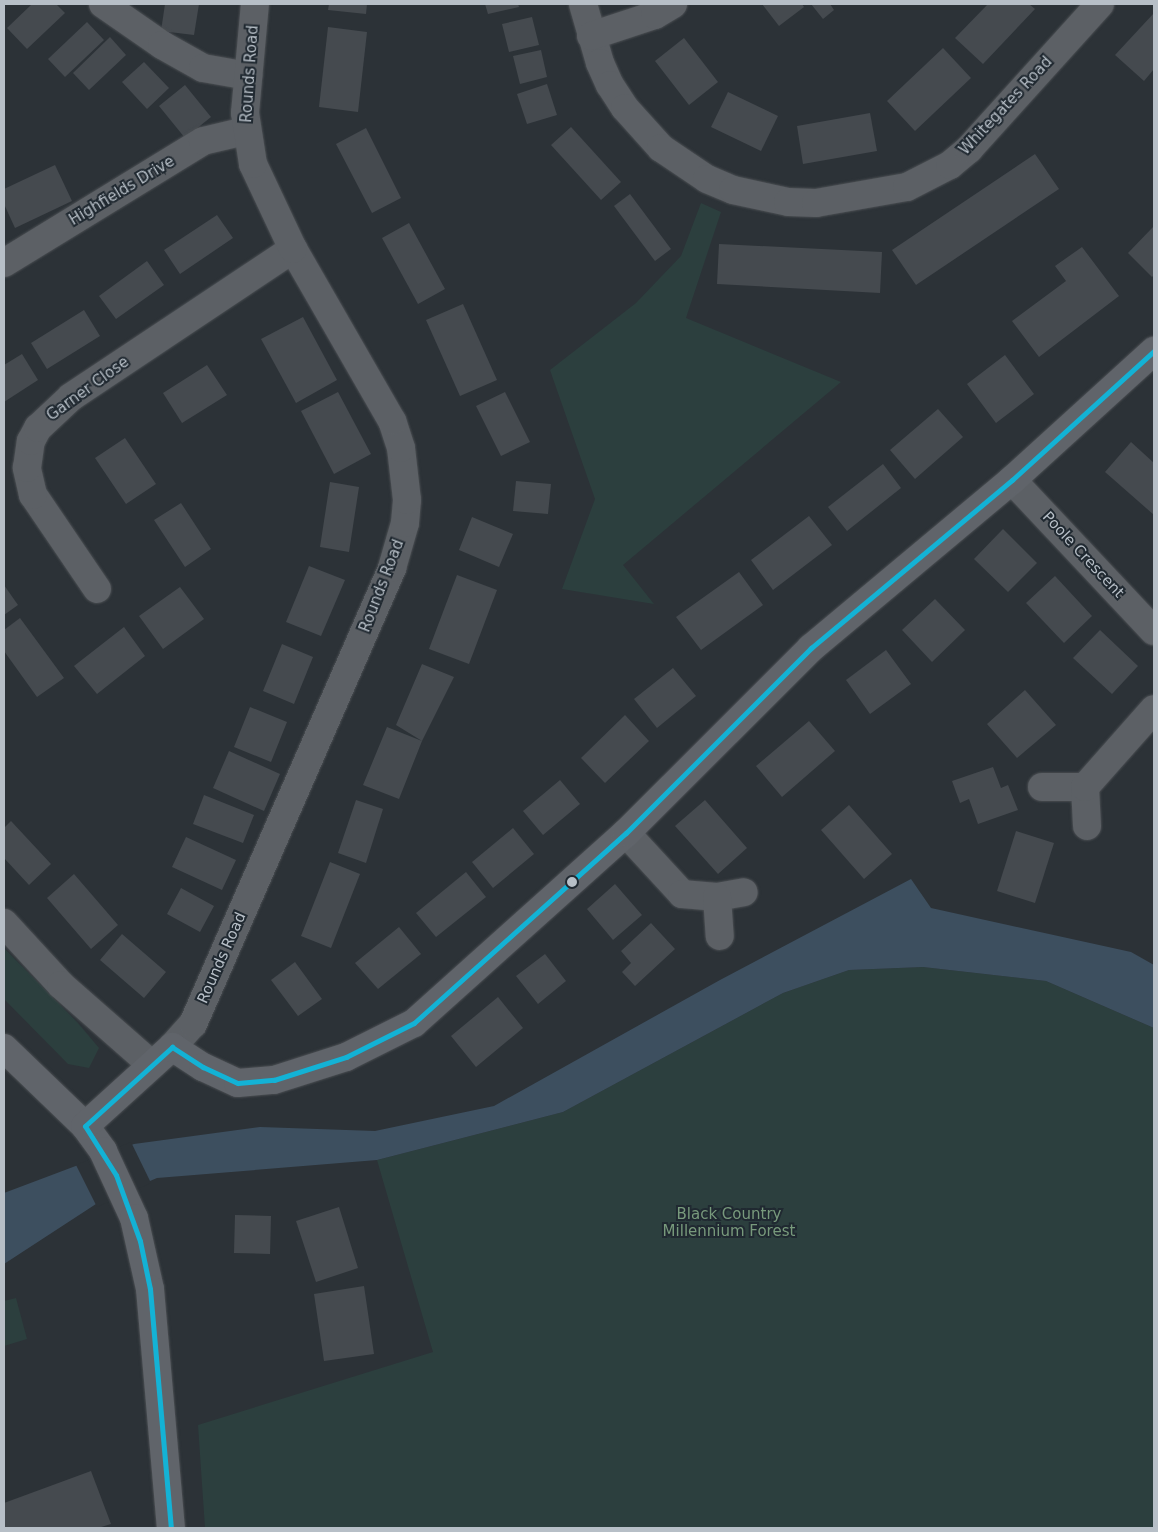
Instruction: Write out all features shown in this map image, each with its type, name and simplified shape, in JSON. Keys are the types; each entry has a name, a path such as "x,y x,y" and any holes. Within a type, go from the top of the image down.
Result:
{"street":[{"path":"103,4 162,45 204,68 248,76"},
{"name":"Rounds Road","path":"85,1126 172,1047 193,1024 392,568 405,523 406,477 392,421 293,249 262,187 245,131 255,4"},
{"name":"Whitegates Road","path":"583,4 600,63 625,108 661,148 683,165 732,190 760,198 816,203 907,187 950,165 969,149 1100,4"},
{"path":"591,36 655,15 673,4"},
{"name":"Highfields Drive","path":"4,263 203,141 245,131"},
{"name":"Garner Close","path":"97,589 33,495 27,462 38,428 71,397 293,249"},
{"path":"172,1047 203,1068 238,1083 274,1080 346,1057 414,1023 626,834 811,648 1012,480 1154,351"},
{"name":"Poole Crescent","path":"1012,480 1154,631"},
{"path":"1087,826 1085,787 1154,709"},
{"path":"1042,787 1085,787"},
{"path":"626,834 682,894 717,897 744,892"},
{"path":"717,897 720,936"},
{"path":"4,923 61,985 152,1065"},
{"path":"4,1048 85,1126 103,1151 134,1218 150,1289 172,1528"}],"green space":[{"path":"701,203 721,212 686,318 841,382 623,565 654,604 562,589 595,499 550,370 636,303 681,256"},
{"path":"4,948 78,1023 99,1048 89,1068 68,1064 4,999"},
{"name":"Black Country Millennium Forest","path":"923,967 1046,981 1154,1028 1154,1528 205,1528 198,1425 433,1352 377,1160 563,1112 783,993 849,970"},
{"path":"16,1298 27,1339 4,1346 4,1301"}],"water":[{"path":"911,879 931,908 1131,952 1154,965 1154,1028 1046,981 923,967 849,970 783,993 563,1112 377,1160 157,1178 96,1204 4,1264 4,1193 134,1144 260,1127 375,1131 494,1106 720,980"}],"pier":[{"path":"131,1142 151,1183 97,1207 76,1165"}],"building":[{"path":"32,4 56,4 65,13 27,49 7,28"},
{"path":"165,4 199,4 194,35 161,31"},
{"path":"329,4 367,4 366,14 328,10"},
{"path":"485,4 518,4 519,7 488,14"},
{"path":"762,4 802,4 804,7 779,26"},
{"path":"811,4 830,4 834,10 823,19"},
{"path":"988,4 1029,4 1035,9 983,64 955,38"},
{"path":"1154,13 1154,69 1144,81 1115,55"},
{"path":"532,17 539,45 509,52 502,24"},
{"path":"87,22 104,40 65,77 48,59"},
{"path":"328,27 367,32 358,112 319,107"},
{"path":"110,37 126,55 89,90 73,73"},
{"path":"684,38 718,82 689,105 655,61"},
{"path":"943,48 971,78 915,131 887,101"},
{"path":"541,50 547,77 520,84 513,56"},
{"path":"144,62 169,88 147,109 122,82"},
{"path":"547,84 557,115 527,124 517,94"},
{"path":"185,85 211,117 185,138 159,106"},
{"path":"728,92 778,116 761,151 711,127"},
{"path":"870,113 877,151 803,164 797,126"},
{"path":"571,127 621,182 601,200 551,145"},
{"path":"366,128 401,198 372,213 336,144"},
{"path":"1035,154 1059,189 916,285 892,250"},
{"path":"55,165 72,201 15,228 4,204 4,189"},
{"path":"630,194 671,249 655,261 614,206"},
{"path":"217,215 233,238 180,274 164,250"},
{"path":"409,223 445,289 418,304 382,238"},
{"path":"1154,226 1154,275 1152,277 1128,253"},
{"path":"719,244 882,252 880,293 717,284"},
{"path":"1082,247 1119,296 1039,357 1012,321 1066,281 1055,266"},
{"path":"147,261 164,285 116,319 99,296"},
{"path":"463,304 497,380 460,396 426,320"},
{"path":"84,310 100,336 47,369 31,343"},
{"path":"303,317 337,380 296,403 261,339"},
{"path":"22,354 38,380 4,402 4,365"},
{"path":"1005,355 1034,394 996,423 967,384"},
{"path":"207,365 227,395 182,423 163,393"},
{"path":"338,392 371,454 334,474 301,411"},
{"path":"505,392 530,442 501,456 476,406"},
{"path":"938,409 963,437 915,479 890,450"},
{"path":"125,438 156,484 126,504 95,458"},
{"path":"1131,442 1154,463 1154,515 1105,472"},
{"path":"883,464 901,488 847,531 828,507"},
{"path":"516,481 551,484 548,514 513,511"},
{"path":"330,482 359,487 349,552 320,547"},
{"path":"181,503 211,549 185,567 154,520"},
{"path":"809,516 832,545 773,590 751,560"},
{"path":"472,517 513,534 499,567 459,550"},
{"path":"1003,529 1037,563 1008,592 974,559"},
{"path":"309,566 345,580 321,636 286,622"},
{"path":"739,572 763,605 701,650 676,617"},
{"path":"457,575 497,590 469,664 429,649"},
{"path":"1055,576 1092,616 1064,643 1026,603"},
{"path":"4,585 18,605 4,615"},
{"path":"180,587 204,619 163,649 139,616"},
{"path":"935,599 965,630 932,662 902,630"},
{"path":"20,618 64,678 37,697 4,651 4,630"},
{"path":"124,627 145,656 97,694 74,666"},
{"path":"1100,630 1138,666 1112,694 1073,658"},
{"path":"282,644 313,657 294,704 263,691"},
{"path":"886,650 911,684 870,714 846,680"},
{"path":"422,664 454,677 422,741 396,725"},
{"path":"673,668 696,696 657,728 634,699"},
{"path":"1025,690 1056,725 1017,758 987,724"},
{"path":"250,707 287,722 271,762 234,747"},
{"path":"625,715 649,741 605,783 581,758"},
{"path":"809,721 835,751 782,797 756,766"},
{"path":"387,727 422,741 399,799 363,785"},
{"path":"229,751 280,774 264,811 213,788"},
{"path":"993,767 1001,788 1008,785 1018,810 978,824 969,799 960,803 952,781"},
{"path":"560,780 580,804 543,835 523,811"},
{"path":"204,795 254,815 243,843 193,824"},
{"path":"356,800 383,809 366,863 338,853"},
{"path":"705,800 747,848 718,874 675,826"},
{"path":"849,805 892,854 864,879 821,830"},
{"path":"11,821 51,864 29,885 4,858 4,828"},
{"path":"513,828 534,854 493,888 472,862"},
{"path":"1016,831 1054,843 1035,903 997,891"},
{"path":"186,837 236,860 222,890 172,867"},
{"path":"330,862 360,874 331,948 301,936"},
{"path":"466,872 486,897 436,937 416,913"},
{"path":"74,874 118,925 91,949 47,898"},
{"path":"615,884 642,915 613,940 587,909"},
{"path":"181,888 214,906 200,932 167,914"},
{"path":"651,923 675,949 635,986 622,972 631,963 621,951"},
{"path":"399,927 421,954 378,989 355,963"},
{"path":"122,934 166,972 144,998 100,960"},
{"path":"545,954 566,981 538,1004 516,976"},
{"path":"295,962 322,999 298,1016 271,980"},
{"path":"498,997 523,1028 476,1067 451,1036"},
{"path":"339,1207 358,1268 316,1282 296,1221"},
{"path":"235,1215 271,1216 270,1254 234,1253"},
{"path":"364,1286 374,1354 324,1361 314,1294"},
{"path":"91,1471 111,1524 98,1528 4,1528 4,1503"}],"transit line":[{"path":"172,1047 203,1067 238,1083 274,1080 346,1057 414,1023 626,833 811,648 1012,480 1154,351"},
{"path":"85,1126 172,1047"},
{"path":"85,1126 116,1175 140,1241 150,1289 171,1528"}]}
